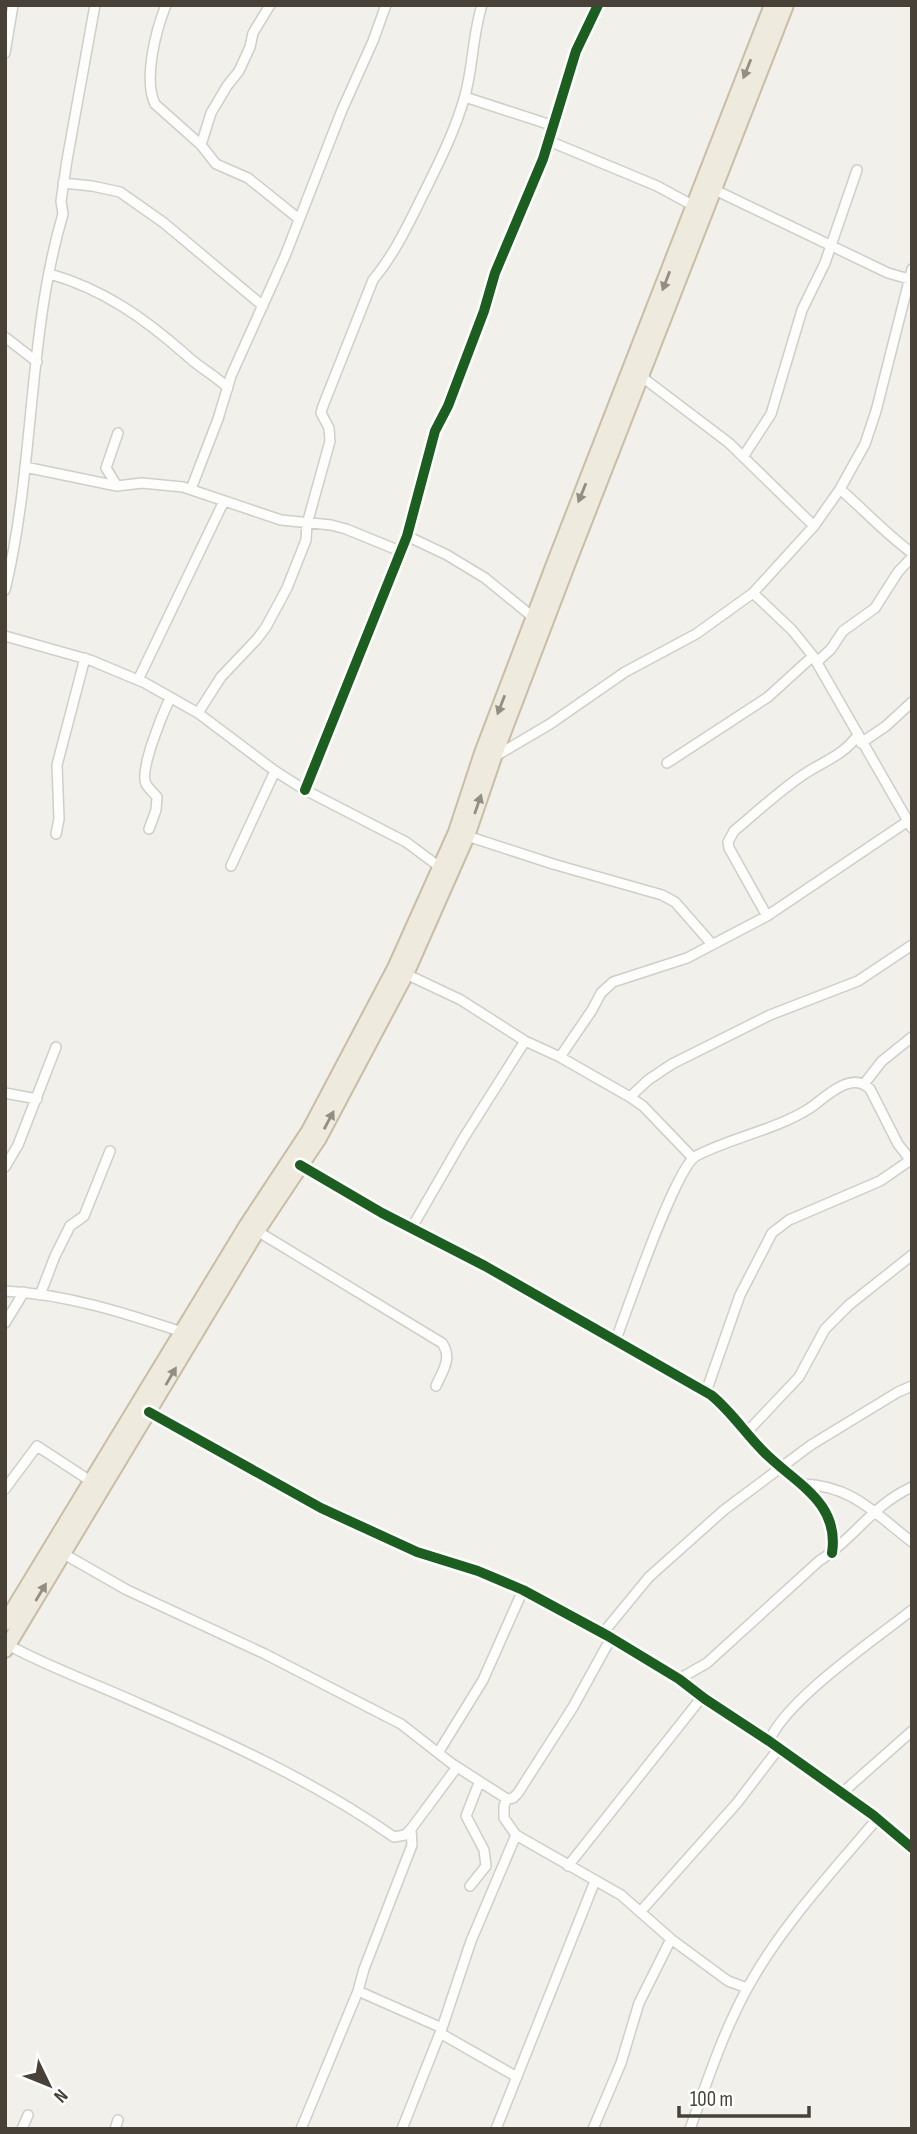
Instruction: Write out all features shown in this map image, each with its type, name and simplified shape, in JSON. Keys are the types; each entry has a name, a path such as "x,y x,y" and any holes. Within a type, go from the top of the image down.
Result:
{"highway":[{"path":"5,1623 247,1225 309,1131 395,968 441,868 534,618 772,5"},
{"path":"7,1648 257,1231 319,1138 406,974 467,836 568,563 786,5"}],"street":[{"path":"5,53 13,5"},
{"path":"5,590 25,467 50,274 63,214 63,183 95,5"},
{"path":"166,5 160,20 149,80 151,96 165,114 201,145 216,164 248,178 299,219"},
{"path":"201,145 211,113 239,71 253,33 270,5"},
{"path":"191,489 231,376 263,306 386,5"},
{"path":"198,713 221,677 257,639 274,614 298,562 306,540 307,524 330,441 329,428 321,413 323,406 373,280 400,242 433,178 465,97 474,31 482,5"},
{"path":"305,790 407,536 435,431 448,405 484,311 495,273 549,141 573,59 598,5"},
{"path":"465,97 554,125"},
{"path":"549,141 657,186 694,206"},
{"path":"743,457 771,414 802,310 817,282 857,170"},
{"path":"63,183 120,192 173,231 263,306"},
{"path":"713,189 888,273 909,279"},
{"path":"494,757 550,724 625,672 696,634 753,593 814,526 840,489 865,444 912,269"},
{"path":"50,274 75,281 120,303 228,388"},
{"path":"5,337 37,362"},
{"path":"642,377 743,457 814,526"},
{"path":"117,486 106,468 118,433"},
{"path":"25,467 117,486 170,484 281,520 346,529 400,551"},
{"path":"667,763 768,698 831,649 844,631 875,608 912,555 840,489"},
{"path":"138,680 224,501"},
{"path":"407,536 447,555 485,578 534,618"},
{"path":"560,1057 593,1010 601,993 610,984 674,963 767,916 910,825 815,659 792,629 753,593"},
{"path":"5,636 85,658 138,680 198,713 275,771 305,790 406,842 441,868"},
{"path":"55,834 59,810 57,765 85,658"},
{"path":"149,829 156,810 157,797 146,784 145,772 170,698"},
{"path":"767,916 729,848 730,837 734,831 803,775 849,748 859,739 886,726 912,702"},
{"path":"230,866 275,771"},
{"path":"467,836 662,895 674,902 711,943"},
{"path":"630,1097 671,1064 771,1014 858,981 912,945"},
{"path":"406,974 461,1000 526,1041 630,1097 693,1158"},
{"path":"864,1084 882,1060 912,1037"},
{"path":"411,1229 463,1139 526,1041"},
{"path":"5,1167 18,1145 56,1047"},
{"path":"615,1342 664,1212 693,1158 799,1114 843,1084 864,1084"},
{"path":"706,1392 740,1296 772,1233 789,1220 880,1181 911,1160 898,1144 874,1096 864,1084"},
{"path":"5,1093 37,1099"},
{"path":"40,1295 70,1226 83,1219 110,1151"},
{"path":"300,1165 411,1229 485,1266 706,1392 721,1403 763,1452 793,1479 803,1484 839,1489 875,1511 912,1542"},
{"path":"257,1231 442,1343 448,1350 448,1359 436,1386"},
{"path":"747,1432 799,1377 825,1329 849,1305 912,1255"},
{"path":"5,1291 24,1292 101,1307 182,1332"},
{"path":"5,1322 24,1292"},
{"path":"64,1554 127,1590 265,1654 376,1710 409,1728 479,1783 507,1799 513,1798 580,1695 607,1636 649,1577 724,1510 780,1468 835,1430 912,1386"},
{"path":"149,1412 321,1508 417,1552 478,1571 523,1590 607,1636 679,1679 769,1741 877,1819 912,1848"},
{"path":"5,1489 37,1446 92,1482"},
{"path":"803,1484 831,1521 834,1532 832,1553"},
{"path":"679,1679 707,1663 819,1561 832,1553 875,1511 912,1487"},
{"path":"438,1753 483,1680 523,1590"},
{"path":"769,1741 781,1720 818,1684 912,1610"},
{"path":"7,1648 138,1703 285,1771 328,1793 394,1837 405,1835 411,1829 457,1767"},
{"path":"568,1866 702,1697"},
{"path":"842,1793 912,1731"},
{"path":"641,1911 737,1803 779,1748"},
{"path":"470,1886 486,1866 484,1850 466,1816 479,1783"},
{"path":"507,1799 504,1818 516,1835 621,1895 671,1939 727,1981 747,1989"},
{"path":"690,2129 716,2058 747,1989 769,1952 877,1819"},
{"path":"301,2129 359,1992 364,1969 412,1845 411,1829"},
{"path":"402,2129 441,2030 471,1941 516,1835"},
{"path":"496,2129 595,1881"},
{"path":"593,2129 621,2063 639,2003 671,1939"},
{"path":"359,1992 441,2030 517,2077"},
{"path":"22,2129 28,2115"}],"cycle path":[{"path":"305,790 407,536 435,431 448,406 484,311 495,273 543,159 576,51 598,5"},
{"path":"300,1165 382,1213 485,1266 711,1395 763,1451 822,1506 833,1535 832,1553"},
{"path":"149,1412 321,1508 417,1552 478,1571 523,1590 608,1636 679,1679 769,1741 873,1815 912,1848"}]}
